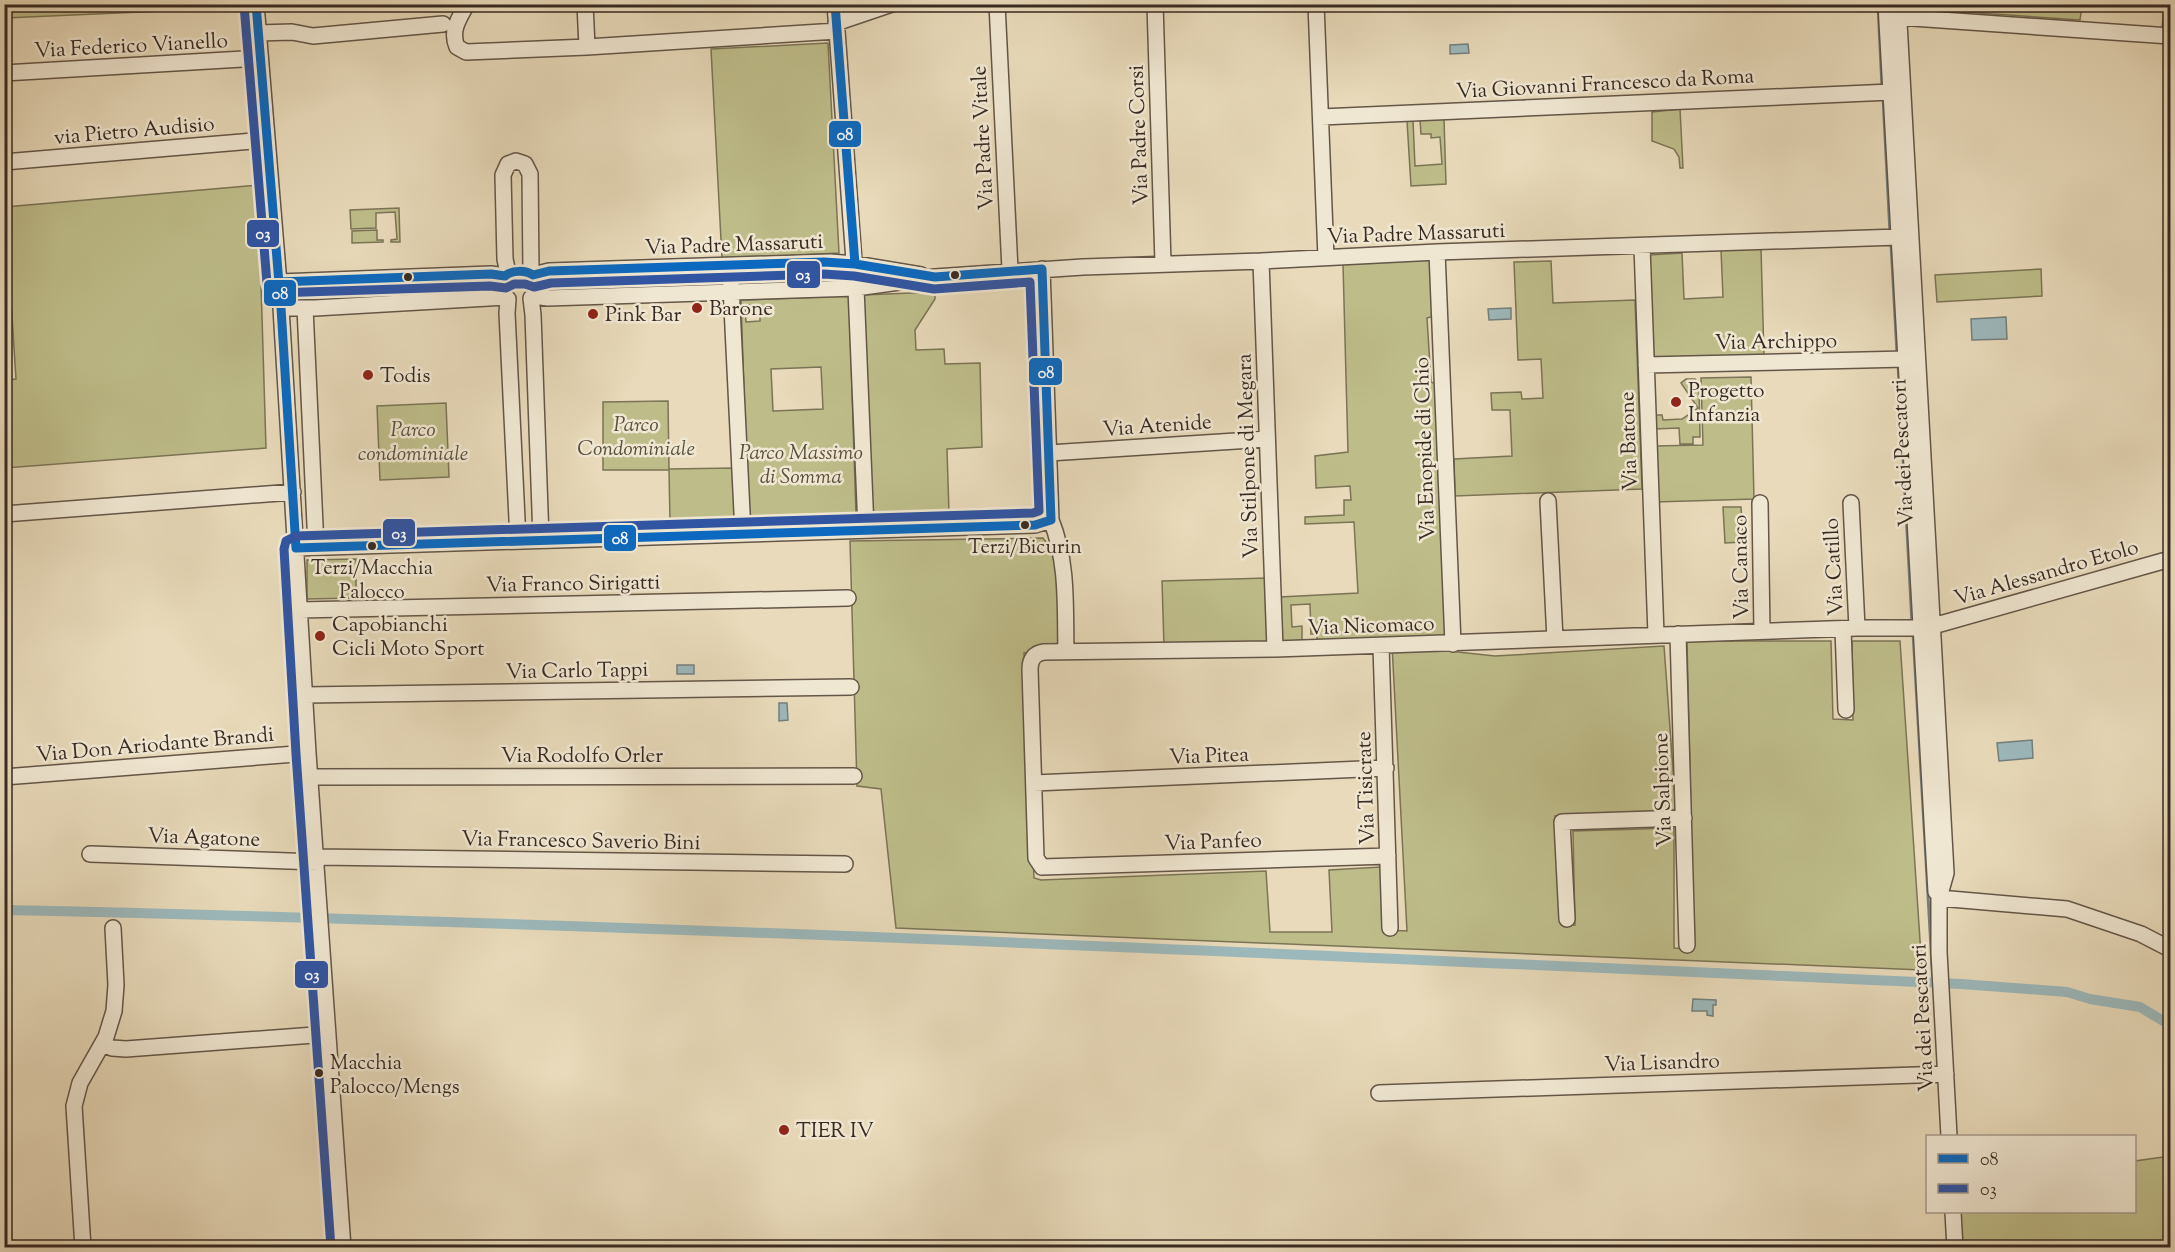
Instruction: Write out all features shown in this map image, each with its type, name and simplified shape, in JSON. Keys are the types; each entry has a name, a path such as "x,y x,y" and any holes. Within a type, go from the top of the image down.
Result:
{"street":[{"path":"256,4 281,308 308,753 343,1248"},
{"path":"467,4 457,22 454,36 457,47 473,54 836,27 892,4"},
{"path":"585,4 587,47"},
{"path":"835,4 855,264 866,529"},
{"name":"Via Padre Vitale","path":"997,4 1010,270"},
{"name":"Via Padre Corsi","path":"1155,4 1163,263"},
{"path":"1316,4 1326,258"},
{"name":"Via dei Pescatori","path":"1886,4 1882,92 1936,890 1939,898 1939,952 1949,1135"},
{"path":"1898,10 2170,36"},
{"name":"Via dei Pescatori","path":"1898,10 1919,628"},
{"path":"258,33 292,32 313,36 443,24"},
{"name":"Via Federico Vianello","path":"4,73 260,58"},
{"name":"Via Giovanni Francesco da Roma","path":"1321,117 1882,92"},
{"name":"via Pietro Audisio","path":"4,162 266,140"},
{"path":"518,540 507,313 519,297 519,273 529,171 525,164 516,161 508,164 503,175 506,259 519,273 519,297 533,315 541,539"},
{"name":"Via Padre Massaruti","path":"281,308 519,297 856,288 1010,270 1163,263 1893,237"},
{"name":"Via Batone","path":"1642,246 1656,635"},
{"name":"Via Enopide di Chio","path":"1437,252 1453,644"},
{"name":"Via Stilpone di Megara","path":"1261,261 1275,649"},
{"name":"Via Padre Massaruti","path":"279,282 824,262 855,264 935,277"},
{"path":"730,266 742,533"},
{"path":"1042,269 1051,520 1059,540 1063,562 1066,652"},
{"path":"310,281 307,293 316,547"},
{"name":"Via Archippo","path":"1646,365 1900,359"},
{"name":"Via Atenide","path":"1049,453 1267,439"},
{"path":"4,514 293,492"},
{"path":"1548,501 1555,639"},
{"name":"Via Canaco","path":"1760,503 1762,631"},
{"name":"Via Catillo","path":"1846,710 1850,628 1851,503"},
{"path":"296,548 1035,525 1051,520"},
{"name":"Via Alessandro Etolo","path":"1919,628 2170,559"},
{"name":"Via Franco Sirigatti","path":"299,610 848,598"},
{"name":"Via Nicomaco","path":"1040,866 1036,858 1030,664 1035,655 1041,652 1275,649 1850,628 1919,628"},
{"name":"Via Salpione","path":"1678,634 1687,945"},
{"name":"Via Tisicrate","path":"1382,646 1390,928"},
{"name":"Via Carlo Tappi","path":"305,695 850,687"},
{"name":"Via Don Ariodante Brandi","path":"4,777 308,753"},
{"name":"Via Pitea","path":"1034,783 1386,768"},
{"name":"Via Rodolfo Orler","path":"310,777 854,776"},
{"path":"1568,919 1562,822 1684,818"},
{"name":"Via Agatone","path":"90,854 317,860"},
{"name":"Via Panfeo","path":"1040,866 1059,868 1388,856"},
{"name":"Via Francesco Saverio Bini","path":"317,860 845,864"},
{"path":"1939,898 2067,909 2141,934 2170,949"},
{"path":"83,1248 74,1106 84,1074 109,1030 116,999 113,927"},
{"path":"2141,934 2170,954"},
{"path":"102,1044 123,1049 328,1034"},
{"name":"Via Lisandro","path":"1379,1093 1946,1074"},
{"path":"1953,1213 1955,1248"}],"green space":[{"path":"256,4 256,7 5,18 4,5"},
{"path":"1905,5 2082,5 2080,20 1905,8"},
{"path":"2164,5 2170,5 2170,30 2162,29"},
{"path":"828,43 839,253 722,259 711,49"},
{"path":"1680,109 1683,168 1680,168 1679,157 1674,149 1652,141 1652,112"},
{"path":"1444,119 1446,184 1411,186 1407,121 1413,121 1415,166 1442,164 1440,137 1431,138 1431,134 1421,134 1420,120"},
{"path":"258,185 266,448 5,468 5,380 16,379 5,207"},
{"path":"399,208 400,242 391,242 397,239 395,212 376,213 376,228 351,229 350,210"},
{"path":"377,230 377,240 383,240 383,242 352,243 352,231"},
{"path":"1761,249 1764,356 1653,360 1649,255 1682,253 1684,299 1723,297 1721,250"},
{"path":"1433,259 1434,316 1427,318 1431,382 1438,385 1446,638 1317,641 1317,634 1311,634 1310,604 1291,605 1292,627 1302,626 1302,642 1282,643 1280,597 1358,593 1354,522 1305,524 1305,517 1344,515 1344,500 1351,500 1350,486 1316,488 1315,456 1348,452 1343,264"},
{"path":"1551,261 1553,303 1635,300 1642,489 1455,496 1454,459 1512,456 1510,410 1492,410 1491,393 1521,392 1522,399 1543,398 1541,359 1518,360 1514,262"},
{"path":"2041,269 2042,296 1937,302 1935,275"},
{"path":"935,292 935,299 915,330 916,350 944,349 945,364 980,363 982,447 947,449 949,513 869,515 863,295"},
{"name":"Parco Massimo di Somma","path":"849,296 856,515 748,519 741,300","holes":["745,305 760,305 760,321 746,322","821,367 823,409 773,411 771,369"]},
{"path":"1751,377 1754,499 1656,502 1655,446 1703,445 1701,378"},
{"path":"1686,379 1695,379 1699,383 1700,437 1693,437 1693,444 1680,444 1679,428 1654,429 1654,415 1662,415 1663,420 1682,419 1698,408 1681,383"},
{"name":"Parco Condominiale","path":"668,401 669,469 734,468 735,520 670,521 669,470 603,470 603,402"},
{"name":"Parco condominiale","path":"446,403 449,477 380,480 377,406"},
{"path":"1723,507 1741,507 1743,542 1725,543"},
{"path":"1043,538 1056,556 1062,643 1059,649 1024,653 1034,878 1041,880 1266,871 1270,932 1332,932 1329,870 1381,867 1387,930 1407,931 1392,645 1495,656 1664,646 1676,810 1555,816 1563,925 1575,925 1573,831 1674,828 1674,948 1694,949 1687,641 1831,641 1833,719 1853,720 1852,641 1900,641 1922,970 896,928 881,789 857,786 850,541"},
{"path":"356,559 356,598 307,599 307,560"},
{"path":"1267,578 1269,643 1164,646 1162,581"},
{"path":"2170,1156 2170,1247 1955,1247 1953,1213 2136,1213 2136,1161"}],"water":[{"path":"1468,44 1469,53 1450,54 1450,45"},
{"path":"1511,308 1511,319 1489,320 1488,309"},
{"path":"2006,317 2007,339 1972,340 1971,319"},
{"path":"677,665 694,665 694,674 677,674"},
{"path":"779,703 787,703 788,720 779,721"},
{"path":"2032,740 2033,758 1999,761 1997,743"},
{"path":"1693,999 1716,1000 1716,1005 1713,1005 1713,1016 1707,1015 1707,1011 1692,1011"}],"waterway":[{"path":"1878,4 1882,87"},
{"path":"1883,96 1890,233"},
{"path":"1891,243 1897,353"},
{"path":"1898,363 1912,623"},
{"path":"1913,632 1933,983"},
{"path":"4,910 738,932 1961,984 2067,992 2090,999 2140,1007 2170,1025"}],"transit line":[{"name":"08","path":"256,4 281,308 296,548 1035,525 1051,520 1042,269 935,277 855,264 824,262 549,271 533,275 519,271 505,276 491,274 279,282"},
{"name":"08","path":"835,4 855,264"},
{"name":"03","path":"244,5 267,283 269,289 275,293 490,286 506,288 514,284 534,287 551,283 824,274 854,276 934,289 1030,282 1039,511 296,536 286,541 284,549 296,754 331,1248"}],"place":[{"name":"Barone","path":"697,308"},
{"name":"Pink Bar","path":"593,314"},
{"name":"Todis","path":"368,375"},
{"name":"Progetto Infanzia","path":"1676,402"},
{"name":"Terzi/Bicurin","path":"1025,525"},
{"name":"Terzi/Macchia Palocco","path":"372,546"},
{"name":"Capobianchi Cicli Moto Sport","path":"320,636"},
{"name":"Macchia Palocco/Mengs","path":"319,1073"},
{"name":"TIER IV","path":"784,1130"}]}
